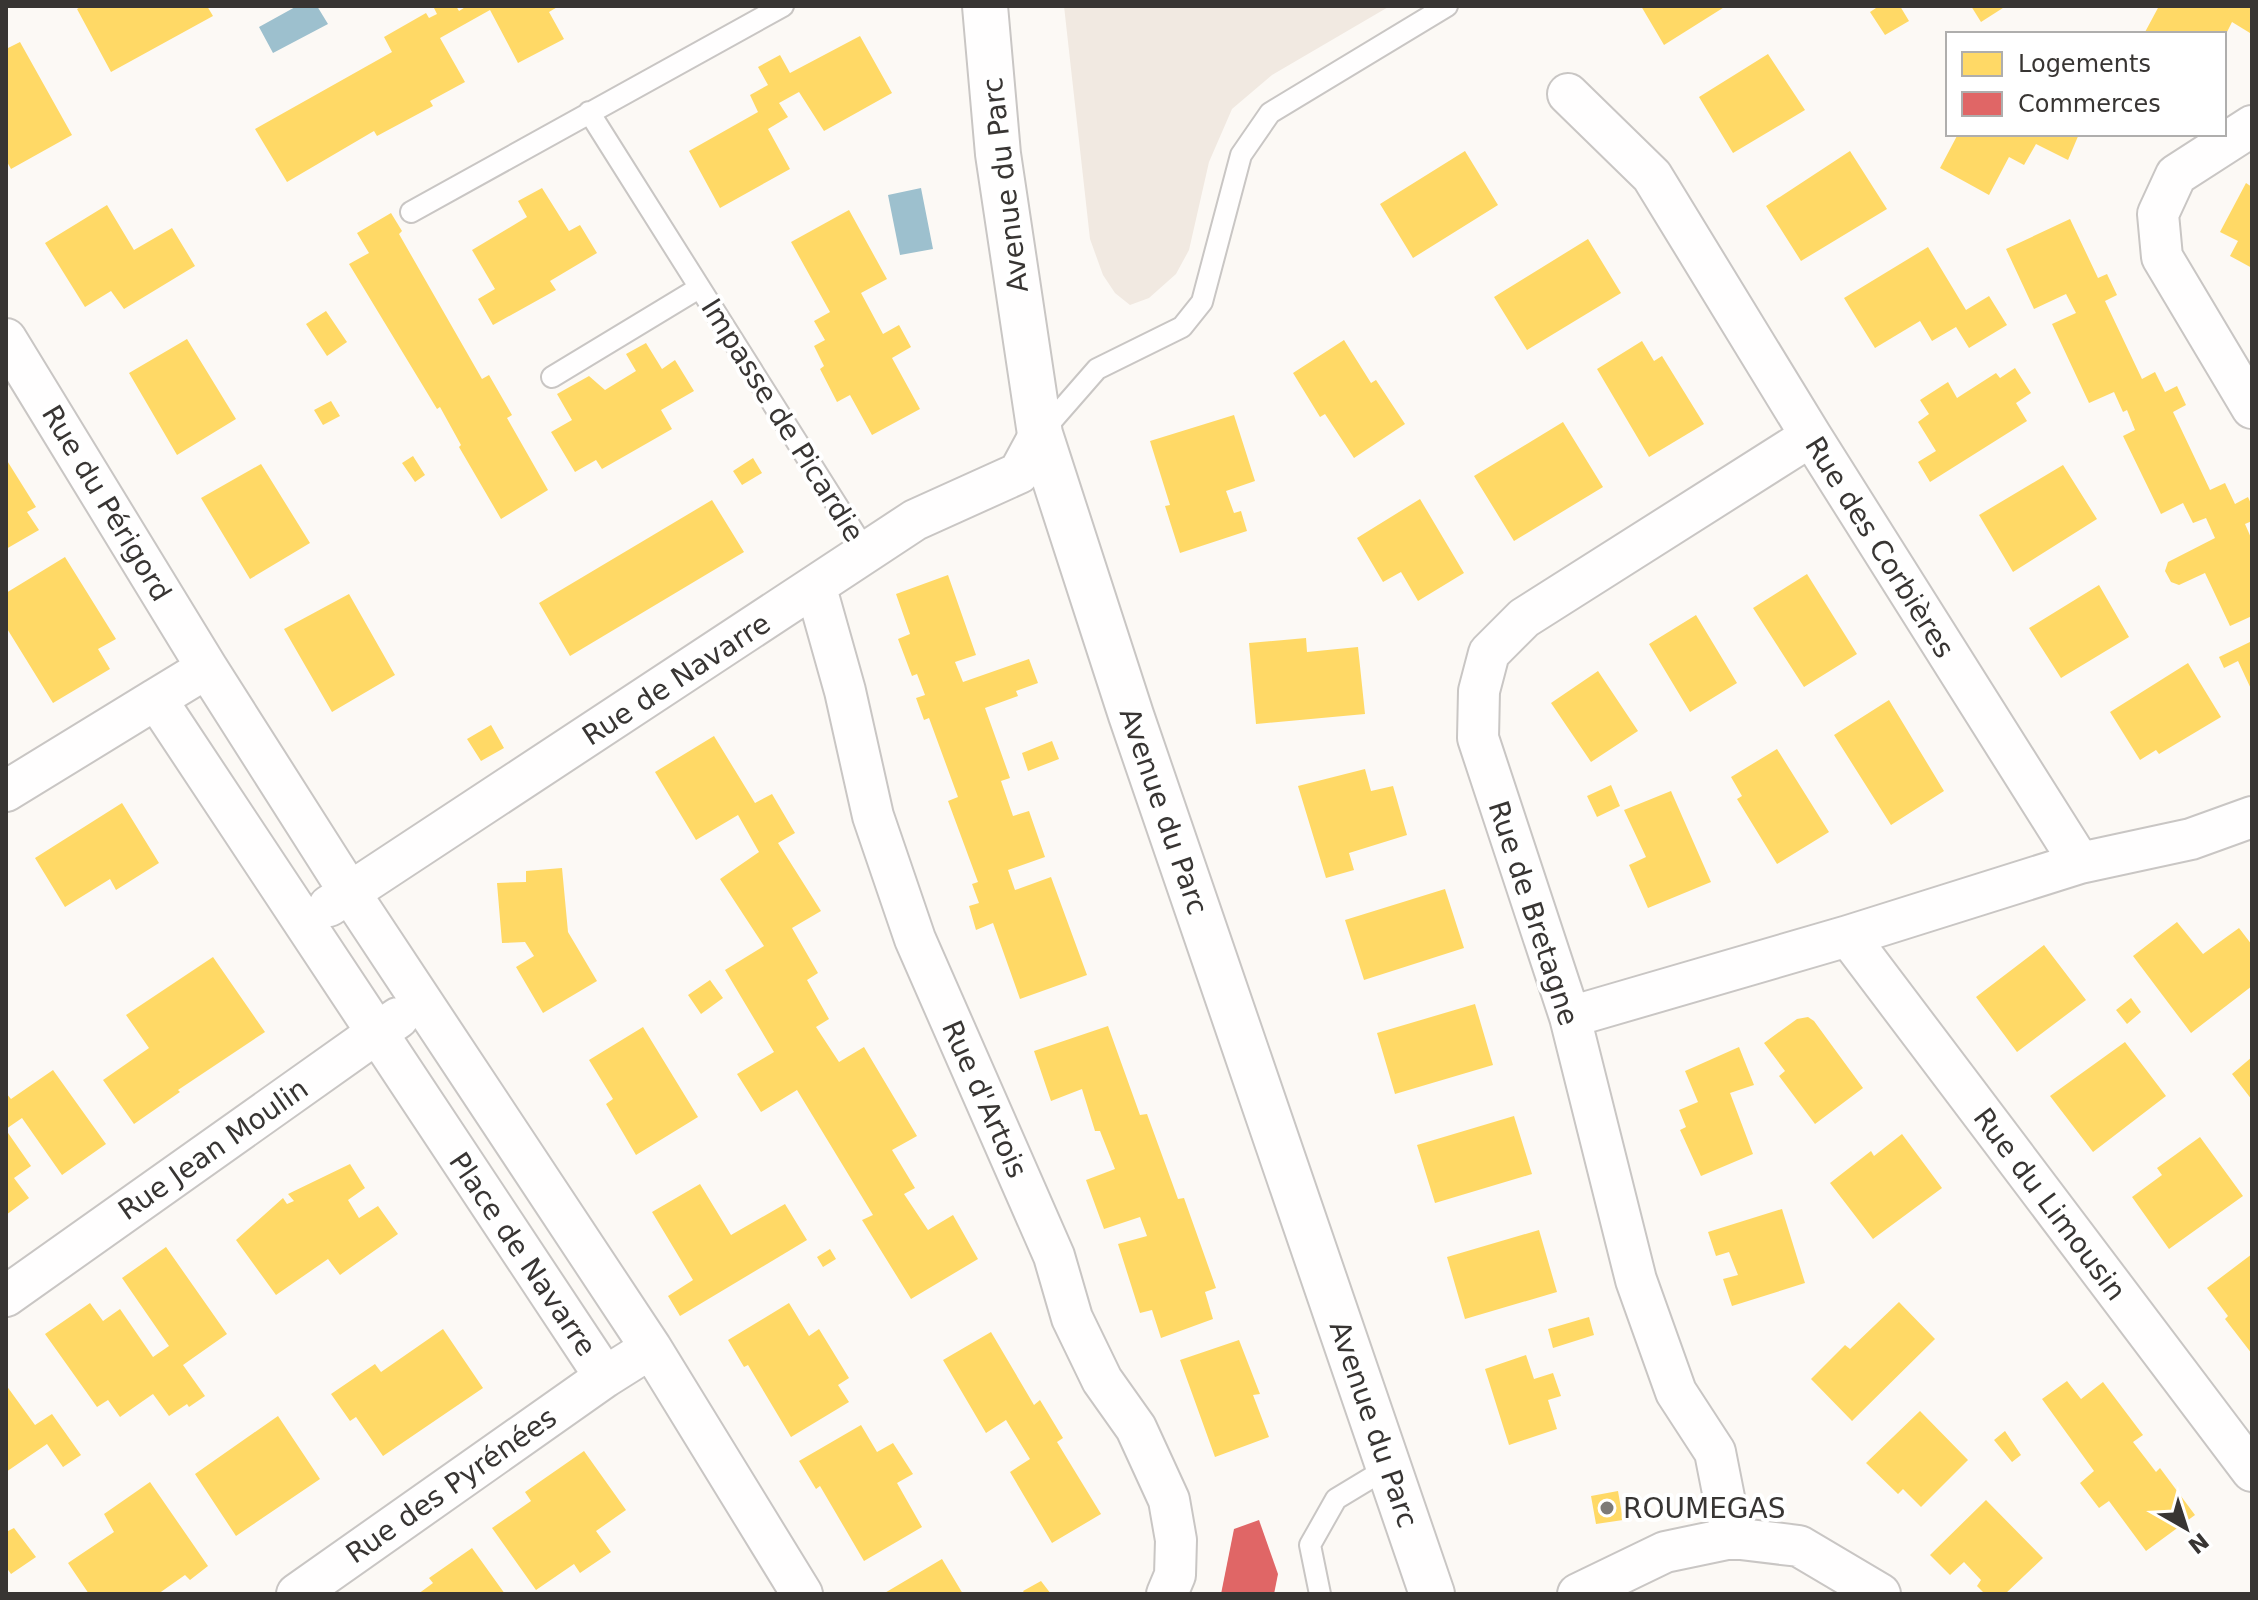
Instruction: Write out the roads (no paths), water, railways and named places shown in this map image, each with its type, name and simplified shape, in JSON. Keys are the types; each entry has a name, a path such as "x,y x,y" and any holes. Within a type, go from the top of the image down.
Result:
{"street":[{"name":"Avenue du Parc","path":"985,6 998,154 1040,434 1131,715 1432,1594"},
{"name":"Rue des Corbières","path":"1568,94 1652,176 1811,436 2080,863"},
{"path":"2252,126 2176,175 2158,214 2162,257 2252,408"},
{"name":"Rue du Périgord","path":"6,339 207,668"},
{"name":"Rue de Navarre","path":"303,922 816,588 915,520 1019,473 1040,434"},
{"name":"Rue de Bretagne","path":"1732,1538 1715,1452 1676,1392 1636,1280 1570,1017 1478,738 1479,691 1489,653 1524,618 1811,436"},
{"name":"Rue d'Artois","path":"816,588 845,691 873,816 915,939 1054,1256 1072,1318 1102,1380 1136,1428 1169,1500 1176,1540 1175,1575 1167,1594"},
{"path":"6,791 207,668"},
{"name":"Place de Navarre","path":"156,699 605,1377 651,1348 420,1001 207,668"},
{"path":"1570,1017 1848,936 2080,863 2191,839 2252,817"},
{"name":"Rue du Limousin","path":"1848,936 2252,1471"},
{"name":"Rue Jean Moulin","path":"6,1296 420,1001"},
{"path":"651,1348 802,1594"},
{"name":"Rue des Pyrénées","path":"297,1594 605,1377"},
{"path":"1578,1594 1665,1552 1732,1538 1799,1546 1880,1594"}],"lane":[{"path":"411,212 783,6"},
{"path":"1040,434 1097,369 1182,327 1202,302 1241,155 1270,113 1447,6"},
{"name":"Impasse de Picardie","path":"589,112 867,553"},
{"name":"Impasse de Picardie","path":"552,377 699,288"},
{"path":"1320,1594 1310,1545 1336,1499 1389,1467"}],"water":[{"path":"297,6 317,6 328,24 273,53 259,27"},
{"path":"921,188 933,249 900,255 888,195"}],"place":[{"name":"ROUMEGAS","path":"1607,1508"}]}
